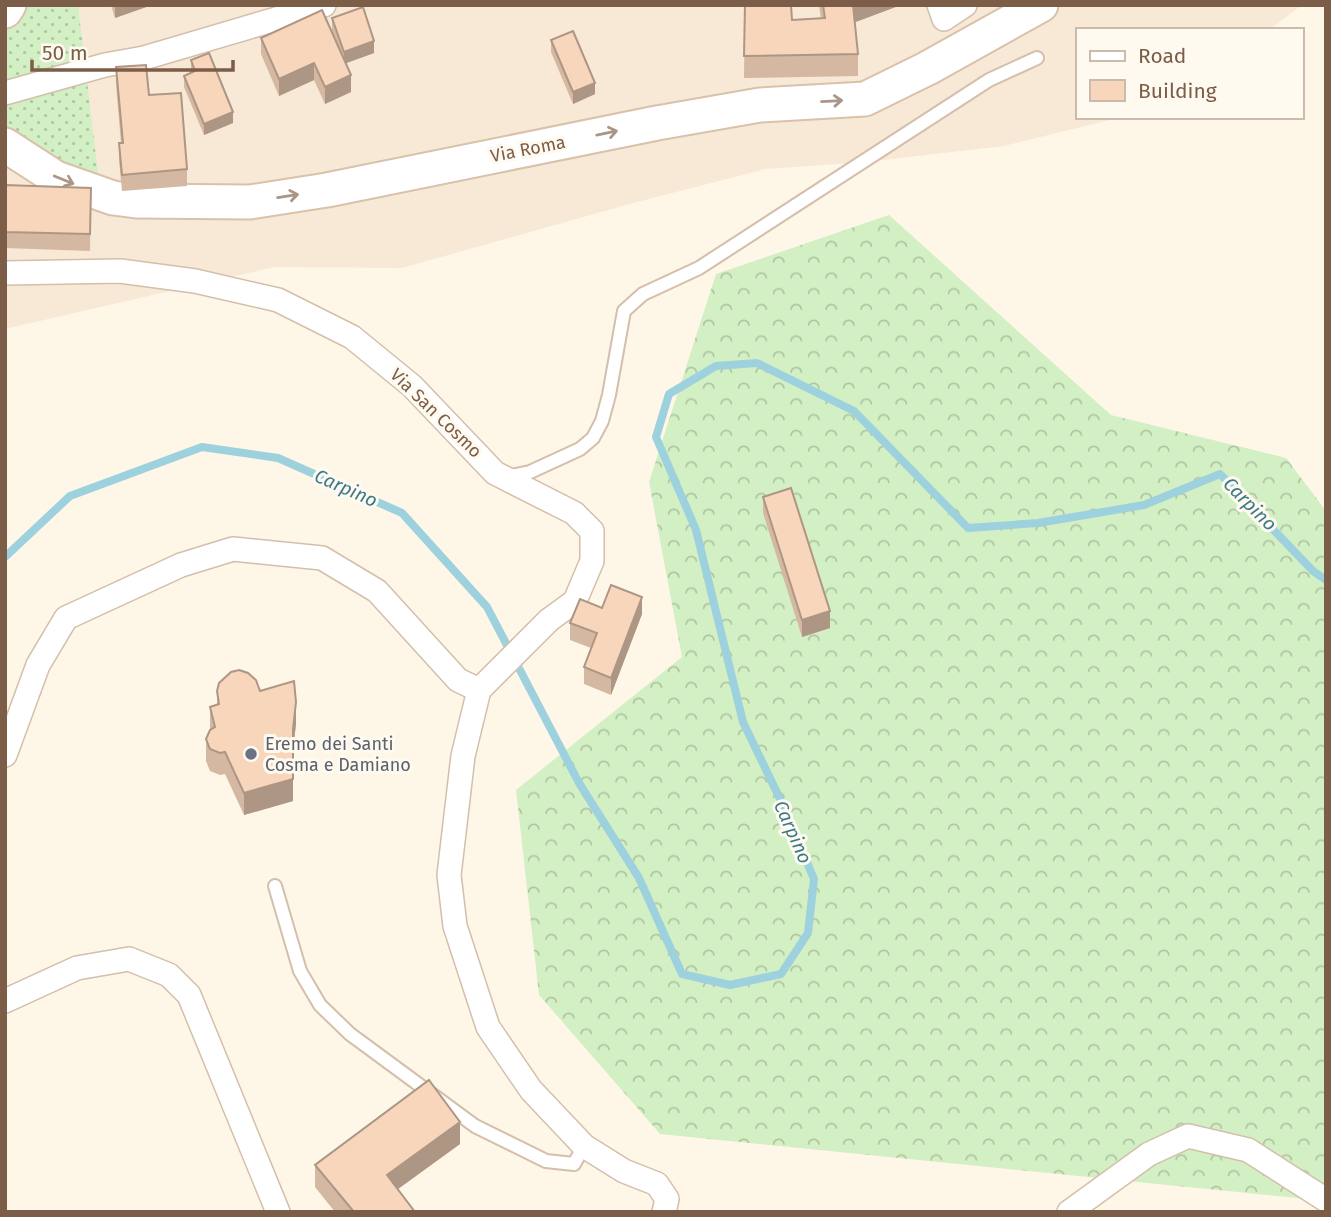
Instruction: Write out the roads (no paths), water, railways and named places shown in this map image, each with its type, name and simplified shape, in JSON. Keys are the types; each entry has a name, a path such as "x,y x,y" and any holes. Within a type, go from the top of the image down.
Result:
{"main road":[{"path":"5,10 9,5"},
{"name":"Via Roma","path":"5,145 56,177 113,198 136,201 250,202 327,190 644,125 748,107 865,99 928,68 1041,5"}],"street":[{"path":"5,93 105,65 144,58 324,5"},
{"path":"939,5 944,19 965,5"},
{"name":"Via San Cosmo","path":"5,273 120,271 195,281 278,300 352,337 412,386 495,472 574,513 592,531 592,561 575,601 549,621 484,685"},
{"path":"5,755 38,665 66,618 181,565 233,550 322,558 377,591 458,680 484,685 463,755 449,875 455,926 488,1027 531,1090 584,1146 624,1171 657,1184 667,1199 664,1212"},
{"path":"5,1001 77,968 129,959 169,975 189,995 278,1212"},
{"path":"1069,1212 1149,1154 1188,1136 1248,1150 1326,1200"}],"lane":[{"path":"506,477 530,472 580,449 593,438 602,421 609,395 624,312 643,294 699,268 989,80 1037,58"},
{"path":"275,886 300,971 320,1005 350,1034 475,1126 546,1161 574,1164 584,1146"}],"waterway":[{"name":"Carpino","path":"5,557 70,496 202,447 278,458 402,513 487,607 579,783 639,878 682,974 730,985 781,974 808,933 814,879 782,803 743,722 696,530 656,437 669,394 716,366 757,363 854,411 968,528 1038,523 1144,505 1220,474 1313,571 1326,580"}],"place":[{"name":"Eremo dei Santi Cosma e Damiano","path":"251,754"}]}
